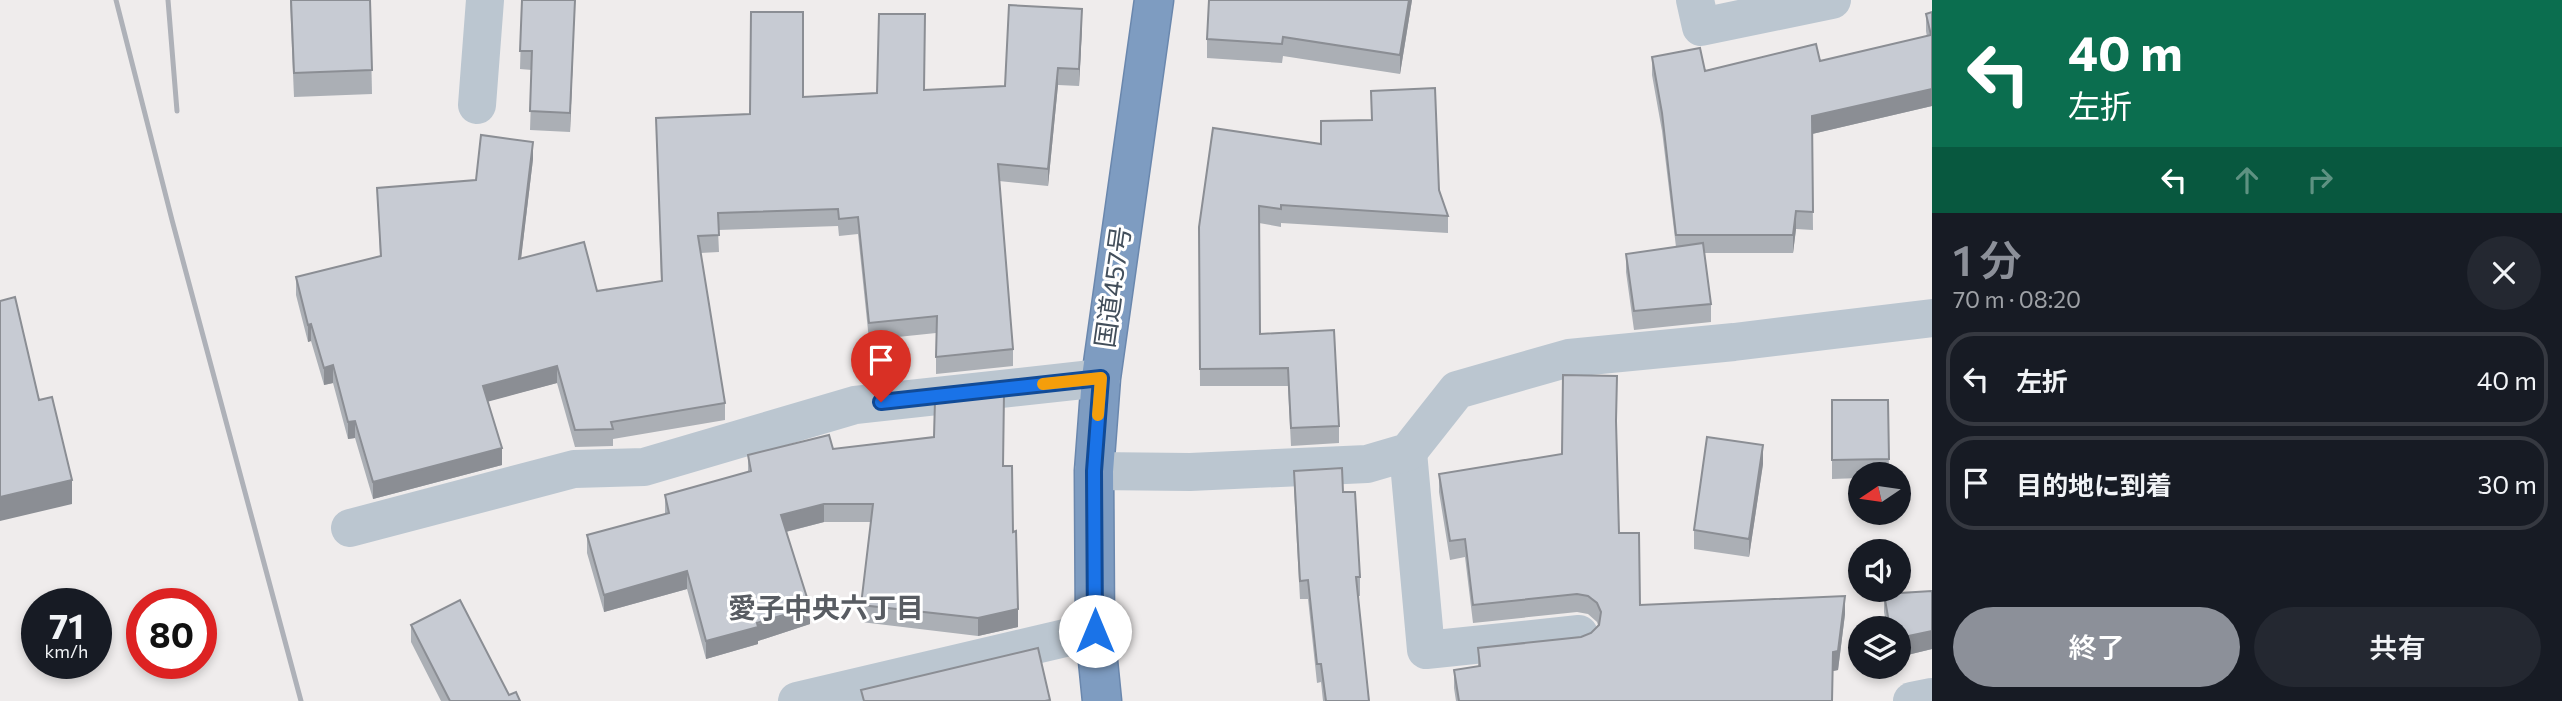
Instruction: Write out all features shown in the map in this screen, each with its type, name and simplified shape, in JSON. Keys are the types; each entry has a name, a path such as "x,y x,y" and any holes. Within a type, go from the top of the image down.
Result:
{"highway":[{"name":"国道457号","path":"1102,701 1095,631 1094,471 1101,378 1154,0"}],"street":[{"path":"477,105 485,0"},
{"path":"1695,0 1701,27 1832,0"},
{"path":"1094,471 1190,472 1367,464 1408,452 1457,390 1569,358 1734,342 1932,318"},
{"path":"350,528 574,470 644,467 855,405 1101,378"},
{"path":"1408,452 1426,650 1579,634"},
{"path":"797,701 1095,631"},
{"path":"1912,701 1932,697"}],"building":[{"path":"291,0 370,0 372,70 294,73"},
{"path":"522,0 575,0 570,113 530,111 532,51 520,51"},
{"path":"1209,0 1409,0 1400,55 1283,37 1282,44 1207,39"},
{"path":"1009,5 1082,9 1079,69 1058,68 1048,169 998,164 1013,349 936,357 937,316 869,323 858,217 839,219 838,209 718,213 719,235 698,236 725,403 611,422 613,429 575,430 557,366 483,386 502,448 373,482 355,421 348,422 333,365 324,368 311,324 308,325 296,277 381,256 377,188 476,180 481,135 533,142 519,259 584,242 597,291 662,281 656,118 750,114 751,12 803,12 803,97 877,93 879,14 925,14 924,90 1005,86"},
{"path":"1932,12 1932,89 1812,116 1813,212 1796,211 1793,235 1676,235 1662,113 1652,57 1700,48 1705,71 1816,44 1820,61 1931,35 1926,14"},
{"path":"1435,88 1439,190 1448,216 1281,205 1281,209 1259,206 1260,334 1334,330 1339,426 1291,428 1288,368 1200,369 1199,227 1213,128 1321,144 1321,121 1372,120 1371,91"},
{"path":"1703,243 1711,304 1634,311 1626,254"},
{"path":"15,297 39,400 52,397 72,480 0,497 0,301"},
{"path":"1563,375 1617,376 1619,533 1639,533 1640,605 1845,596 1838,651 1833,652 1832,701 1459,701 1454,670 1480,666 1478,648 1581,637 1591,633 1599,625 1601,612 1597,603 1588,596 1577,594 1473,605 1465,539 1450,541 1439,474 1562,454"},
{"path":"1004,393 1003,466 1012,466 1018,609 978,618 861,605 873,504 824,504 781,515 810,607 757,623 758,627 706,641 687,571 604,595 587,535 669,513 665,495 751,471 748,455 829,435 833,449 934,437 935,400"},
{"path":"1832,400 1888,400 1889,459 1832,460"},
{"path":"1707,437 1763,445 1749,539 1694,530"},
{"path":"1342,468 1343,492 1355,492 1360,577 1356,577 1369,701 1326,701 1321,664 1317,664 1308,580 1300,581 1294,471"},
{"path":"1932,591 1932,631 1911,635 1911,616 1888,616 1885,602 1911,602 1911,592"},
{"path":"460,600 509,695 516,692 520,701 450,701 411,625"},
{"path":"1038,648 1050,700 864,701 861,690"}],"railway":[{"path":"116,0 301,701"},
{"path":"168,0 177,111"}],"slow traffic":[{"path":"1043,384 1101,378 1098,415"}],"district":[{"name":"愛子中央六丁目","path":"826,608"}],"route":[{"path":"881,402 1101,378 1094,471 1095,631"}]}
